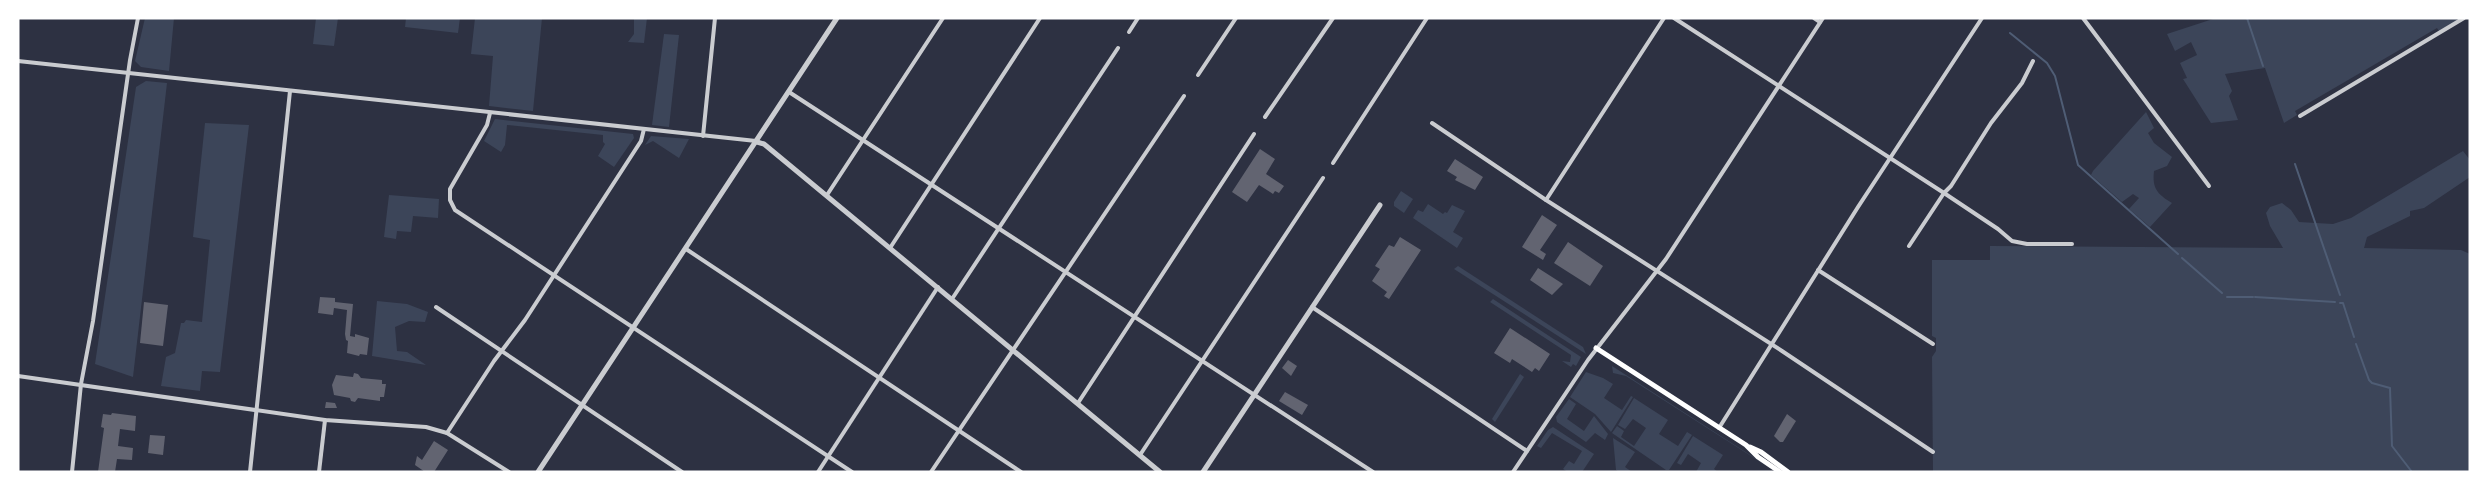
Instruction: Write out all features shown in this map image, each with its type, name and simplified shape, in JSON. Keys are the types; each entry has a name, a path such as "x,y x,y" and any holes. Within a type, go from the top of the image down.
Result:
{"main road":[{"path":"1596,348 1746,446 1780,472"},
{"path":"1746,446 1761,452 1788,472"}],"street":[{"path":"72,472 81,384 93,321 128,73 138,18"},
{"path":"703,136 715,18"},
{"path":"538,472 837,18"},
{"path":"827,195 943,18"},
{"path":"890,248 1040,18"},
{"path":"1129,32 1138,18"},
{"path":"1198,75 1236,18"},
{"path":"1265,117 1333,18"},
{"path":"1332,163 1427,18"},
{"path":"1546,200 1664,18"},
{"path":"1674,18 1944,193 2012,241 2027,244 2072,244"},
{"path":"1513,472 1596,348 1658,271 1822,20 1814,18"},
{"path":"1719,428 1818,270 1982,18"},
{"path":"2083,18 2209,186"},
{"path":"2300,116 2464,18"},
{"path":"952,299 1118,48"},
{"path":"18,61 764,144 1160,472"},
{"path":"1909,246 1992,122 2022,83 2033,61"},
{"path":"250,472 290,91"},
{"path":"789,92 1373,472"},
{"path":"931,472 1184,96"},
{"path":"490,113 488,125 452,183 449,193 451,205 458,213 852,472"},
{"path":"1432,123 1933,452"},
{"path":"447,433 500,351 525,320 641,141 644,129"},
{"path":"1078,403 1254,134"},
{"path":"1140,455 1323,178"},
{"path":"1203,472 1380,205"},
{"path":"686,249 1022,472"},
{"path":"1818,270 1933,344"},
{"path":"818,472 938,287"},
{"path":"436,307 682,472"},
{"path":"1312,307 1527,451"},
{"path":"18,376 325,420 408,424 447,433 509,472"},
{"path":"320,472 325,420"}],"shaded area":[{"path":"145,18 174,18 169,71 141,67 135,61"},
{"path":"316,18 338,18 334,46 313,44"},
{"path":"406,18 460,18 458,33 405,27"},
{"path":"475,18 542,18 533,111 489,106 493,56 471,54"},
{"path":"634,18 647,18 644,43 628,42 634,34"},
{"path":"2216,18 2461,18 2439,31 2437,28 2295,111 2297,115 2284,123 2265,68 2225,74 2232,91 2229,96 2238,120 2211,123 2183,79 2187,78 2180,63 2197,55 2191,42 2175,51 2167,34"},
{"path":"664,34 679,35 669,127 652,125"},
{"path":"146,81 167,83 133,377 95,364 136,87"},
{"path":"2146,112 2154,128 2148,133 2154,143 2172,157 2167,166 2154,171 2154,182 2163,197 2172,203 2150,227 2129,209 2139,198 2133,194 2122,202 2091,175"},
{"path":"495,119 633,134 634,138 614,167 598,156 605,144 603,135 507,125 505,145 501,152 484,141"},
{"path":"205,123 249,125 220,372 202,371 200,391 161,386 166,357 175,353 181,323 186,320 202,322 210,240 193,237"},
{"path":"651,136 689,139 679,158 653,141 645,145"},
{"path":"2463,151 2470,160 2470,177 2424,208 2410,211 2410,216 2367,237 2364,248 2461,250 2470,254 2470,472 1933,472 1932,357 1936,351 1936,338 1932,336 1932,260 1990,260 1990,246 2283,248 2270,226 2266,213 2270,207 2282,203 2291,210 2299,222 2333,224 2351,218"},
{"path":"1401,191 1413,199 1404,213 1394,206"},
{"path":"389,195 439,199 438,218 413,216 411,232 397,231 396,239 384,237"},
{"path":"1428,204 1443,214 1447,213 1452,205 1465,211 1453,232 1463,238 1457,248 1413,218 1418,210 1423,212"},
{"path":"1458,266 1583,347 1586,354 1454,269"},
{"path":"1493,299 1581,357 1576,366 1573,364 1571,367 1562,361 1570,362 1571,355 1490,302"},
{"path":"377,301 407,304 428,312 425,322 409,321 395,327 397,351 407,352 426,365 372,356"},
{"path":"1612,366 1776,472 1626,376 1613,373"},
{"path":"1586,372 1613,384 1604,398 1622,410 1631,396 1633,397 1611,432 1595,414 1570,397"},
{"path":"1520,374 1524,377 1495,422 1492,419"},
{"path":"1634,398 1668,420 1659,434 1678,446 1687,432 1692,435 1669,470 1612,433 1617,426 1624,431 1621,437 1634,446 1646,428 1633,419 1625,429 1618,425"},
{"path":"1569,399 1576,404 1567,419 1584,431 1594,416 1608,434 1605,440 1595,433 1586,442 1557,422 1556,417"},
{"path":"1553,427 1594,454 1582,472 1568,472 1563,469 1569,461 1574,464 1582,451 1552,433 1541,448 1537,446 1548,430"},
{"path":"1693,436 1723,455 1714,469 1718,472 1696,472 1701,463 1688,454 1681,465 1677,463"},
{"path":"1613,438 1635,452 1625,467 1632,472 1616,470"}],"building":[{"path":"1260,149 1275,159 1266,174 1284,186 1279,193 1275,191 1273,194 1259,185 1247,202 1232,192"},
{"path":"1455,159 1483,177 1475,190 1455,180 1457,177 1447,171"},
{"path":"1542,215 1557,225 1540,250 1546,254 1543,260 1522,247"},
{"path":"1400,237 1421,250 1389,299 1384,296 1387,292 1372,281 1380,269 1375,266 1389,245 1394,247"},
{"path":"1568,242 1603,266 1590,286 1554,263"},
{"path":"1538,268 1563,284 1552,295 1530,280"},
{"path":"320,297 335,298 335,302 353,304 350,336 355,337 355,334 369,338 367,355 347,353 348,341 345,334 347,310 334,308 333,315 318,313"},
{"path":"144,302 168,305 163,346 140,343"},
{"path":"1510,328 1550,354 1539,371 1535,368 1532,372 1512,359 1510,363 1494,353"},
{"path":"1288,360 1297,366 1291,376 1282,368"},
{"path":"354,373 361,378 382,380 382,384 386,384 384,397 380,397 380,401 358,398 355,402 350,398 334,395 332,385 336,375 353,377"},
{"path":"1285,392 1308,405 1302,415 1279,401"},
{"path":"326,402 335,403 337,408 325,408"},
{"path":"112,413 136,416 135,431 120,429 118,446 133,448 132,460 117,459 115,472 98,472 104,428 101,427 103,414 111,415"},
{"path":"1787,414 1796,421 1783,442 1780,442 1774,436"},
{"path":"150,435 165,436 163,455 148,453"},
{"path":"434,441 448,450 434,472 425,472 415,465 417,456 422,460"}],"waterway":[{"path":"2247,18 2263,66"},
{"path":"2010,33 2047,63 2055,76 2078,165 2178,254"},
{"path":"2295,164 2340,295"},
{"path":"2182,258 2222,293"},
{"path":"2227,297 2253,297"},
{"path":"2255,297 2335,302"},
{"path":"2340,303 2343,303 2354,337"},
{"path":"2356,344 2369,380 2390,388 2392,446 2412,472"}]}
